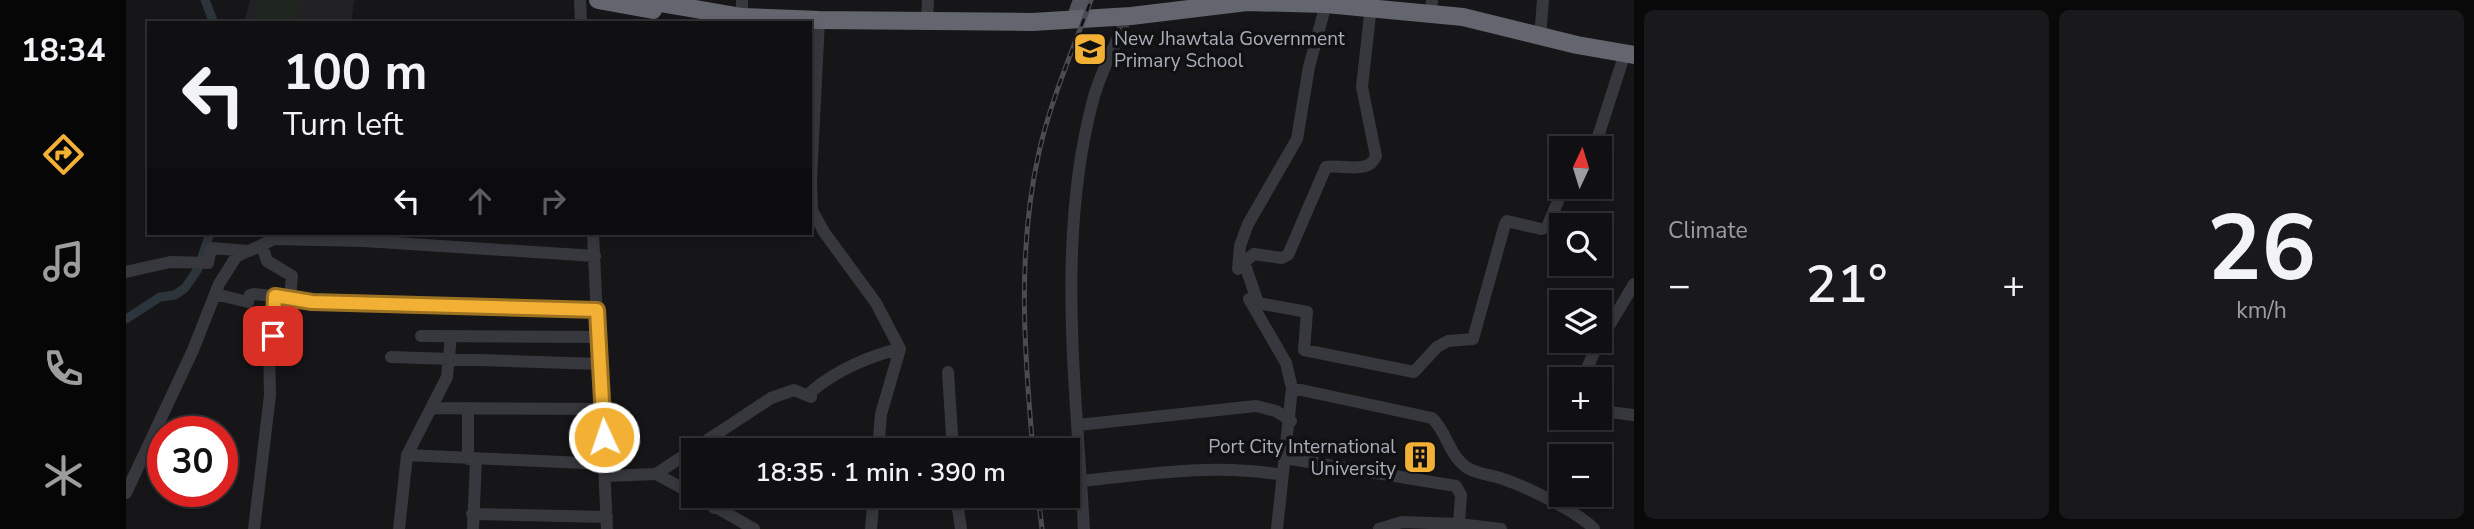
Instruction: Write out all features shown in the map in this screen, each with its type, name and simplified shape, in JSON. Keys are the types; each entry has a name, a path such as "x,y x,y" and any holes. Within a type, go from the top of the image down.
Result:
{"highway":[{"path":"598,0 711,21"},
{"path":"642,0 784,21"},
{"path":"816,27 927,21 1073,20 1248,1 1475,27 1539,46 1629,58"},
{"path":"816,27 1024,31 1123,26 1255,11 1432,7 1629,58"}],"main road":[{"path":"1073,20 1081,0"}],"street":[{"path":"580,0 581,21"},
{"path":"927,21 928,0"},
{"path":"1540,37 1543,0"},
{"path":"1277,529 1293,388 1286,363 1242,288 1237,266 1248,224 1297,139 1309,67 1324,9"},
{"path":"1370,15 1362,87 1376,156 1370,166 1326,167 1288,255 1282,258 1254,254 1247,257 1244,268 1258,303 1307,312 1303,348 1306,351 1414,372 1437,347 1448,341 1473,339 1505,224 1507,221 1541,229 1547,227 1558,200"},
{"path":"1084,529 1070,309 1074,227 1093,99 1123,26"},
{"path":"816,27 812,210 824,232 876,303 900,349 881,414 878,438"},
{"path":"1599,136 1629,58"},
{"path":"472,514 607,523 593,235"},
{"path":"126,493 193,350 215,294 236,257 274,239 292,236 595,256"},
{"path":"262,245 267,261 292,276 290,298"},
{"path":"126,272 193,261 208,263 211,247 248,251"},
{"path":"1612,320 1634,284"},
{"path":"215,294 248,302 252,295 312,302 597,310"},
{"path":"254,529 270,395 269,343 273,336 275,296"},
{"path":"421,336 599,337"},
{"path":"399,529 407,455 447,377 451,336"},
{"path":"656,474 772,398 794,390 811,397 812,391 828,380 881,353 900,349"},
{"path":"391,357 600,364"},
{"path":"948,372 952,438"},
{"path":"1293,388 1432,418 1440,425 1455,456 1468,468 1505,479 1573,511 1584,517 1594,529"},
{"path":"1078,425 1256,405 1276,411 1291,421"},
{"path":"432,408 603,409"},
{"path":"468,408 473,529"},
{"path":"1612,412 1634,415"},
{"path":"407,455 656,474 681,487"},
{"path":"1284,458 1457,486 1461,495 1459,524"},
{"path":"1081,481 1213,470 1254,470 1282,475"},
{"path":"715,508 754,529"},
{"path":"870,529 872,508"},
{"path":"958,508 961,529"},
{"path":"1379,529 1402,523 1459,524 1501,529"}],"shaded area":[{"path":"250,0 354,0 351,21 245,21"},
{"path":"260,0 300,0 295,21 255,21"}],"waterway":[{"path":"205,0 213,21"},
{"path":"126,319 160,297 175,295 185,288 198,269 209,235"}],"railway":[{"path":"1032,438 1024,300 1032,189 1050,113 1091,0"},
{"path":"1040,508 1042,529"}],"place":[{"name":"New Jhawtala Government Primary School","path":"1090,49"},
{"name":"Port City International University","path":"1420,457"}],"route":[{"path":"273,336 275,296 312,302 597,310 604,437"}]}
